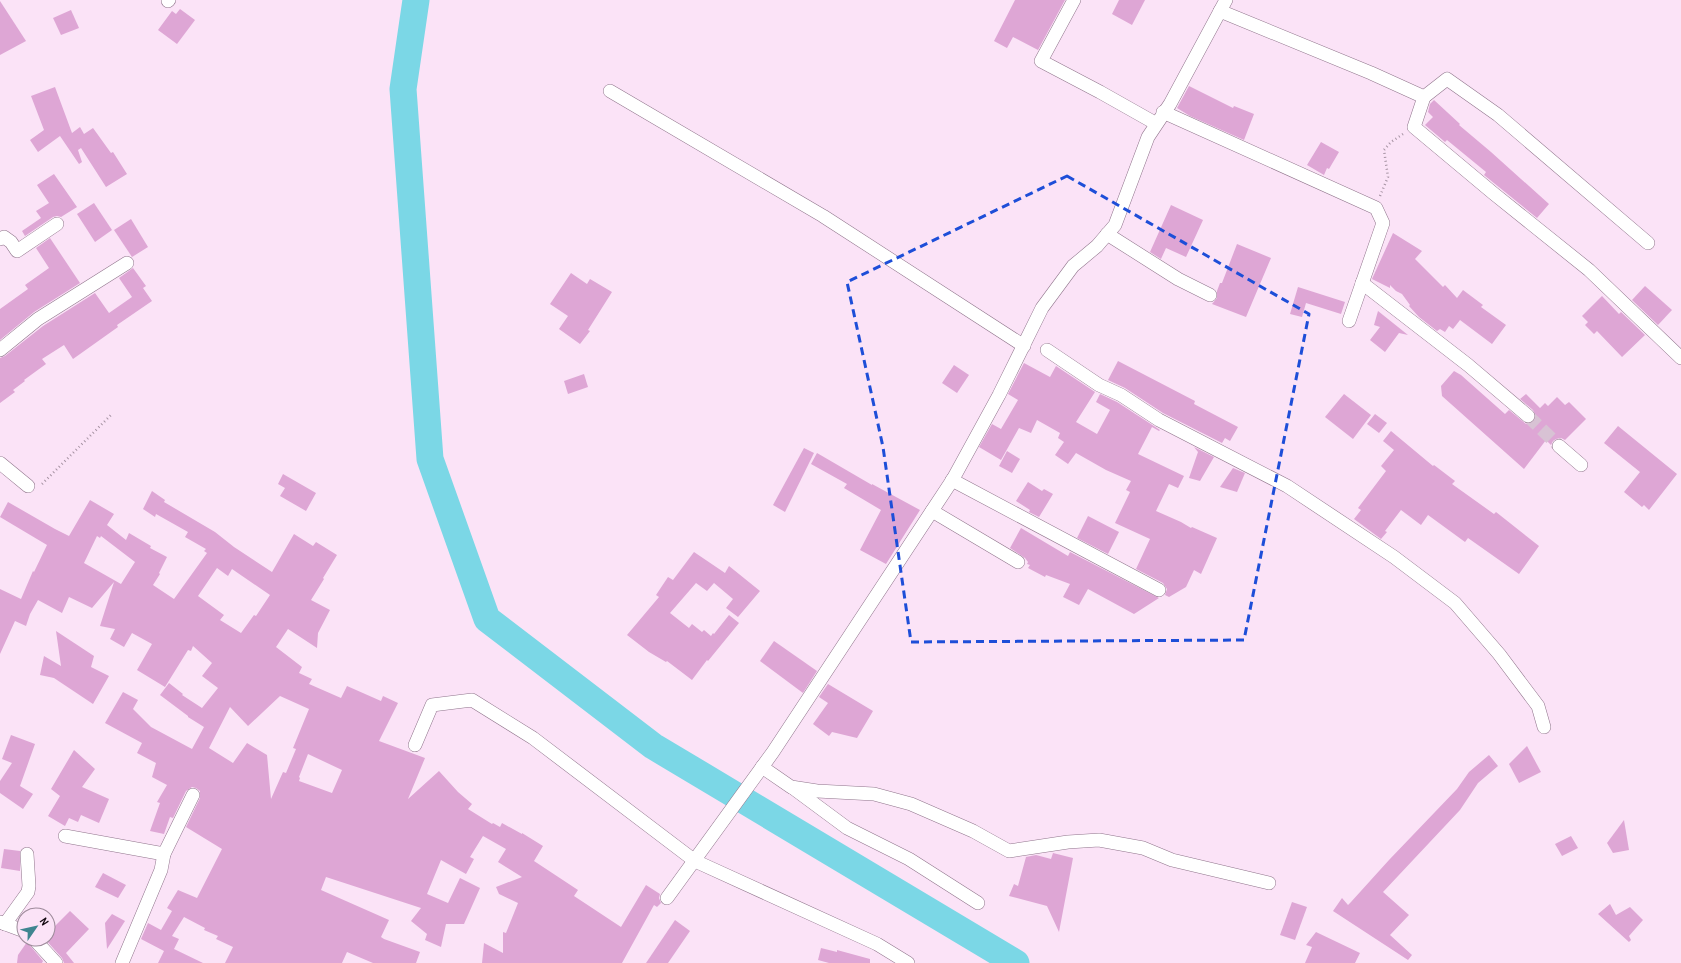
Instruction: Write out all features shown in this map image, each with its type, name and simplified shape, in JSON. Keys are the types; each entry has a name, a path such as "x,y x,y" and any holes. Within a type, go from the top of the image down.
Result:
{"street":[{"path":"1074,0 1041,61 1155,123"},
{"path":"667,898 773,752 952,480 1024,346 1042,308 1073,266 1097,246 1115,225 1148,137 1155,123 1170,104 1223,5 1424,97"},
{"path":"1648,243 1498,115 1447,79 1424,97 1414,127 1492,193 1588,270 1681,358"},
{"path":"610,91 823,216 1024,346"},
{"path":"1163,112 1376,208 1383,223 1349,321"},
{"path":"0,239 4,237 11,242 17,251 58,224"},
{"path":"1107,234 1178,279 1210,295"},
{"path":"0,350 38,319 127,263"},
{"path":"1362,283 1468,364 1528,416"},
{"path":"1047,350 1099,384 1121,395 1159,420 1287,486 1394,557 1455,603 1499,654 1538,706 1544,727"},
{"path":"1560,446 1581,465"},
{"path":"0,464 28,486"},
{"path":"952,480 1159,590"},
{"path":"932,511 1018,562"},
{"path":"415,745 432,705 472,700 534,738 695,860 877,944 908,963"},
{"path":"762,767 847,828 909,859 978,903"},
{"path":"791,787 830,792 874,794 911,804 973,831 1009,851 1068,842 1099,840 1143,848 1172,860 1270,883"},
{"path":"122,963 161,870 164,854 193,795"},
{"path":"65,836 164,854"},
{"path":"16,928 2,923 28,892 27,854"},
{"path":"41,947 56,963"}],"path":[{"path":"1376,208 1379,196 1388,177 1384,150 1391,142 1414,127"},
{"path":"28,486 36,490 112,414"}],"highlighted area":[{"path":"1067,176 1309,314 1244,640 911,642 883,447 847,282"}],"building":[{"path":"1015,0 1065,0 1038,50 1013,37 1007,48 994,41"},
{"path":"1119,0 1145,0 1132,25 1112,14"},
{"path":"0,1 26,41 0,55"},
{"path":"180,9 195,20 177,44 158,30 172,11 176,14"},
{"path":"71,10 79,28 61,35 53,18"},
{"path":"1189,86 1233,108 1234,106 1254,114 1244,140 1190,116 1177,108"},
{"path":"55,87 72,133 80,127 84,134 93,128 111,153 113,152 127,174 106,187 81,148 78,150 82,162 79,164 60,136 38,152 30,140 44,130 31,96"},
{"path":"1434,100 1460,124 1459,125 1549,204 1537,218 1484,175 1486,172 1447,140 1445,142 1425,125 1433,117 1428,112 1430,104"},
{"path":"1321,142 1339,152 1329,169 1327,168 1324,175 1307,165"},
{"path":"54,174 77,207 61,217 53,217 25,236 22,231 41,218 36,211 49,203 37,185"},
{"path":"94,203 112,230 95,242 77,214"},
{"path":"1171,205 1203,220 1186,257 1166,248 1161,259 1150,252"},
{"path":"131,219 148,247 132,257 114,230"},
{"path":"1393,233 1422,251 1415,259 1443,287 1445,285 1457,298 1463,290 1483,305 1481,307 1506,325 1492,344 1460,320 1453,329 1449,326 1445,332 1440,329 1437,331 1419,317 1409,306 1410,305 1402,294 1390,285 1390,288 1372,279"},
{"path":"50,238 80,283 34,312 0,340 0,309 28,289 25,285 49,268 36,248"},
{"path":"1237,244 1271,258 1246,317 1212,304 1217,298 1217,291 1220,283 1222,283"},
{"path":"133,268 146,286 143,288 152,301 117,325 118,327 73,359 64,345 42,359 46,364 24,380 25,381 13,390 15,392 0,403 0,358 5,356 43,326 95,293 109,313 132,297 119,278"},
{"path":"571,273 587,284 590,279 612,292 588,330 590,331 580,344 559,329 568,316 550,304"},
{"path":"1645,286 1672,310 1658,325 1632,300"},
{"path":"1298,287 1345,302 1341,314 1306,303 1302,317 1290,314"},
{"path":"1602,296 1619,314 1621,312 1645,335 1622,357 1597,331 1594,334 1585,325 1588,322 1582,316"},
{"path":"1378,311 1408,335 1399,333 1385,352 1370,340 1380,327 1374,325"},
{"path":"1118,361 1195,401 1194,404 1238,427 1230,441 1225,438 1222,443 1163,413 1125,388 1108,380"},
{"path":"1024,363 1050,377 1056,366 1095,392 1076,422 1097,434 1110,410 1096,402 1100,394 1117,402 1160,430 1159,431 1152,427 1138,454 1184,476 1178,488 1169,484 1156,511 1191,528 1192,527 1217,538 1201,574 1194,570 1186,587 1169,597 1165,595 1167,589 1163,583 1136,569 1150,539 1115,523 1130,492 1126,490 1131,481 1106,470 1076,453 1068,464 1055,455 1064,442 1058,438 1060,433 1037,420 1031,433 1019,428 1001,460 979,447 992,424 1001,429 1018,400 1008,394"},
{"path":"954,365 969,375 957,393 942,383"},
{"path":"1454,371 1461,375 1505,414 1509,410 1526,424 1531,423 1536,417 1533,410 1520,399 1526,394 1540,408 1545,403 1548,406 1557,397 1565,405 1569,402 1586,419 1565,440 1561,438 1556,439 1551,445 1546,440 1524,469 1442,396 1441,386"},
{"path":"584,374 588,387 568,394 564,381"},
{"path":"1344,394 1371,415 1353,439 1325,417"},
{"path":"1375,414 1387,423 1379,433 1367,424"},
{"path":"1618,426 1677,474 1649,510 1644,505 1642,507 1624,492 1640,472 1604,443"},
{"path":"1391,431 1433,466 1434,465 1455,481 1452,484 1494,514 1496,512 1539,546 1519,574 1468,538 1465,542 1428,515 1421,525 1401,510 1385,531 1387,532 1381,539 1354,519 1361,510 1358,508 1386,471 1381,466 1394,450 1383,441"},
{"path":"1194,447 1214,457 1200,481 1189,478 1198,452"},
{"path":"804,448 814,453 785,512 773,505"},
{"path":"1007,451 1020,459 1012,473 999,466"},
{"path":"817,453 872,485 920,510 886,564 860,550 881,510 844,488 847,484 811,464"},
{"path":"1233,468 1245,473 1237,492 1220,487"},
{"path":"283,474 316,493 306,511 280,496 285,488 278,484"},
{"path":"1028,482 1042,491 1044,489 1053,494 1039,517 1029,512 1030,510 1016,501"},
{"path":"152,491 165,500 164,502 215,532 234,547 272,572 294,534 313,546 316,542 337,555 311,600 330,610 318,633 317,648 288,629 276,647 302,667 299,673 312,679 309,684 341,698 347,686 381,701 383,696 398,703 379,741 425,758 408,799 439,771 458,792 472,804 468,809 492,824 493,823 500,827 502,823 543,846 534,861 578,890 574,896 621,927 646,885 660,894 659,898 661,903 657,907 654,905 622,963 482,963 484,943 503,953 503,932 506,933 518,903 499,894 496,887 522,877 498,862 506,849 483,836 470,857 474,859 466,874 441,860 427,894 448,903 460,878 480,888 464,924 446,924 441,947 425,940 427,934 411,921 421,908 326,877 321,890 389,920 381,937 420,952 416,963 373,963 347,952 342,963 225,963 233,947 216,939 218,936 204,930 205,928 184,917 172,936 179,939 174,949 203,963 158,963 164,951 141,939 148,923 161,930 172,911 167,908 178,890 197,898 222,849 186,827 200,798 200,791 192,787 186,791 173,818 170,817 164,834 150,831 160,803 157,802 167,785 152,777 156,763 137,753 142,743 105,723 123,692 138,700 133,709 151,727 192,749 204,727 188,717 160,695 169,683 183,694 182,695 202,708 218,688 202,676 212,663 193,646 191,651 188,650 165,687 137,670 152,644 132,633 124,647 110,639 115,629 100,626 114,582 92,608 69,597 62,613 38,600 30,614 26,626 15,621 0,654 0,589 21,599 33,571 34,572 47,545 0,517 8,502 69,536 90,500 114,514 107,525 126,540 129,533 151,546 150,548 167,557 159,573 160,574 153,585 174,599 207,553 204,551 206,549 185,537 188,532 156,514 155,517 143,509","holes":["97,536 100,538 101,536 135,562 121,584 84,563","217,568 228,576 232,569 270,595 256,616 254,615 241,633 220,620 224,615 198,596","280,696 309,709 293,748 296,749 286,773 283,772 271,799 267,755 247,743 233,763 209,748 230,707 248,726","308,754 342,770 332,793 299,781 299,777"]},
{"path":"1088,516 1119,532 1108,554 1077,538"},
{"path":"1021,528 1068,556 1070,552 1159,598 1134,614 1088,589 1079,605 1063,597 1070,584 1046,575 1045,577 1028,568 1030,565 1027,564 1028,562 1025,558 1010,548"},
{"path":"694,552 725,573 729,566 760,591 738,617 726,608 733,599 714,583 707,591 696,583 670,613 689,628 692,624 702,632 704,630 711,636 729,615 739,623 692,680 667,661 666,662 649,652 627,635 659,597 656,595 668,577 673,580"},
{"path":"56,631 94,656 91,667 109,676 93,704 54,678 40,675 44,656 61,666"},
{"path":"774,641 817,671 803,693 760,661"},
{"path":"828,684 873,711 857,738 832,732 829,736 813,724 828,703 819,697"},
{"path":"11,735 35,744 20,786 33,794 23,809 0,793 0,781 12,763 2,759"},
{"path":"1527,746 1541,772 1519,783 1509,764"},
{"path":"74,750 95,769 82,787 109,799 99,823 81,815 78,822 69,818 65,826 48,816 60,796 51,789"},
{"path":"1489,755 1498,766 1478,783 1460,810 1383,892 1409,915 1390,935 1412,955 1408,960 1333,911 1342,898 1348,905 1351,902 1457,789 1469,772"},
{"path":"1624,820 1629,850 1613,853 1607,843"},
{"path":"1571,836 1578,848 1562,856 1555,844"},
{"path":"4,849 20,851 20,871 1,868"},
{"path":"1053,853 1073,858 1059,932 1047,906 1009,896 1014,884 1018,886 1026,857 1036,855 1051,859"},
{"path":"103,873 126,885 118,898 95,887"},
{"path":"1292,902 1307,907 1295,940 1280,935"},
{"path":"1610,904 1616,915 1630,907 1643,920 1629,936 1631,940 1629,942 1598,914"},
{"path":"70,911 89,929 66,953 74,963 64,963 62,958 52,947 56,947 56,925"},
{"path":"112,914 125,921 107,949 105,923"},
{"path":"675,920 690,931 668,963 646,963"},
{"path":"1316,932 1360,953 1355,963 1305,963 1312,947 1306,945"},
{"path":"24,947 31,947 43,961 42,963 17,963 18,955"},
{"path":"821,948 837,952 837,950 870,959 870,963 829,963 818,960"}],"waterway":[{"path":"416,0 403,89 430,459 487,619 653,746 1016,963"}],"tunnel":[{"path":"1528,416 1559,446"}]}
